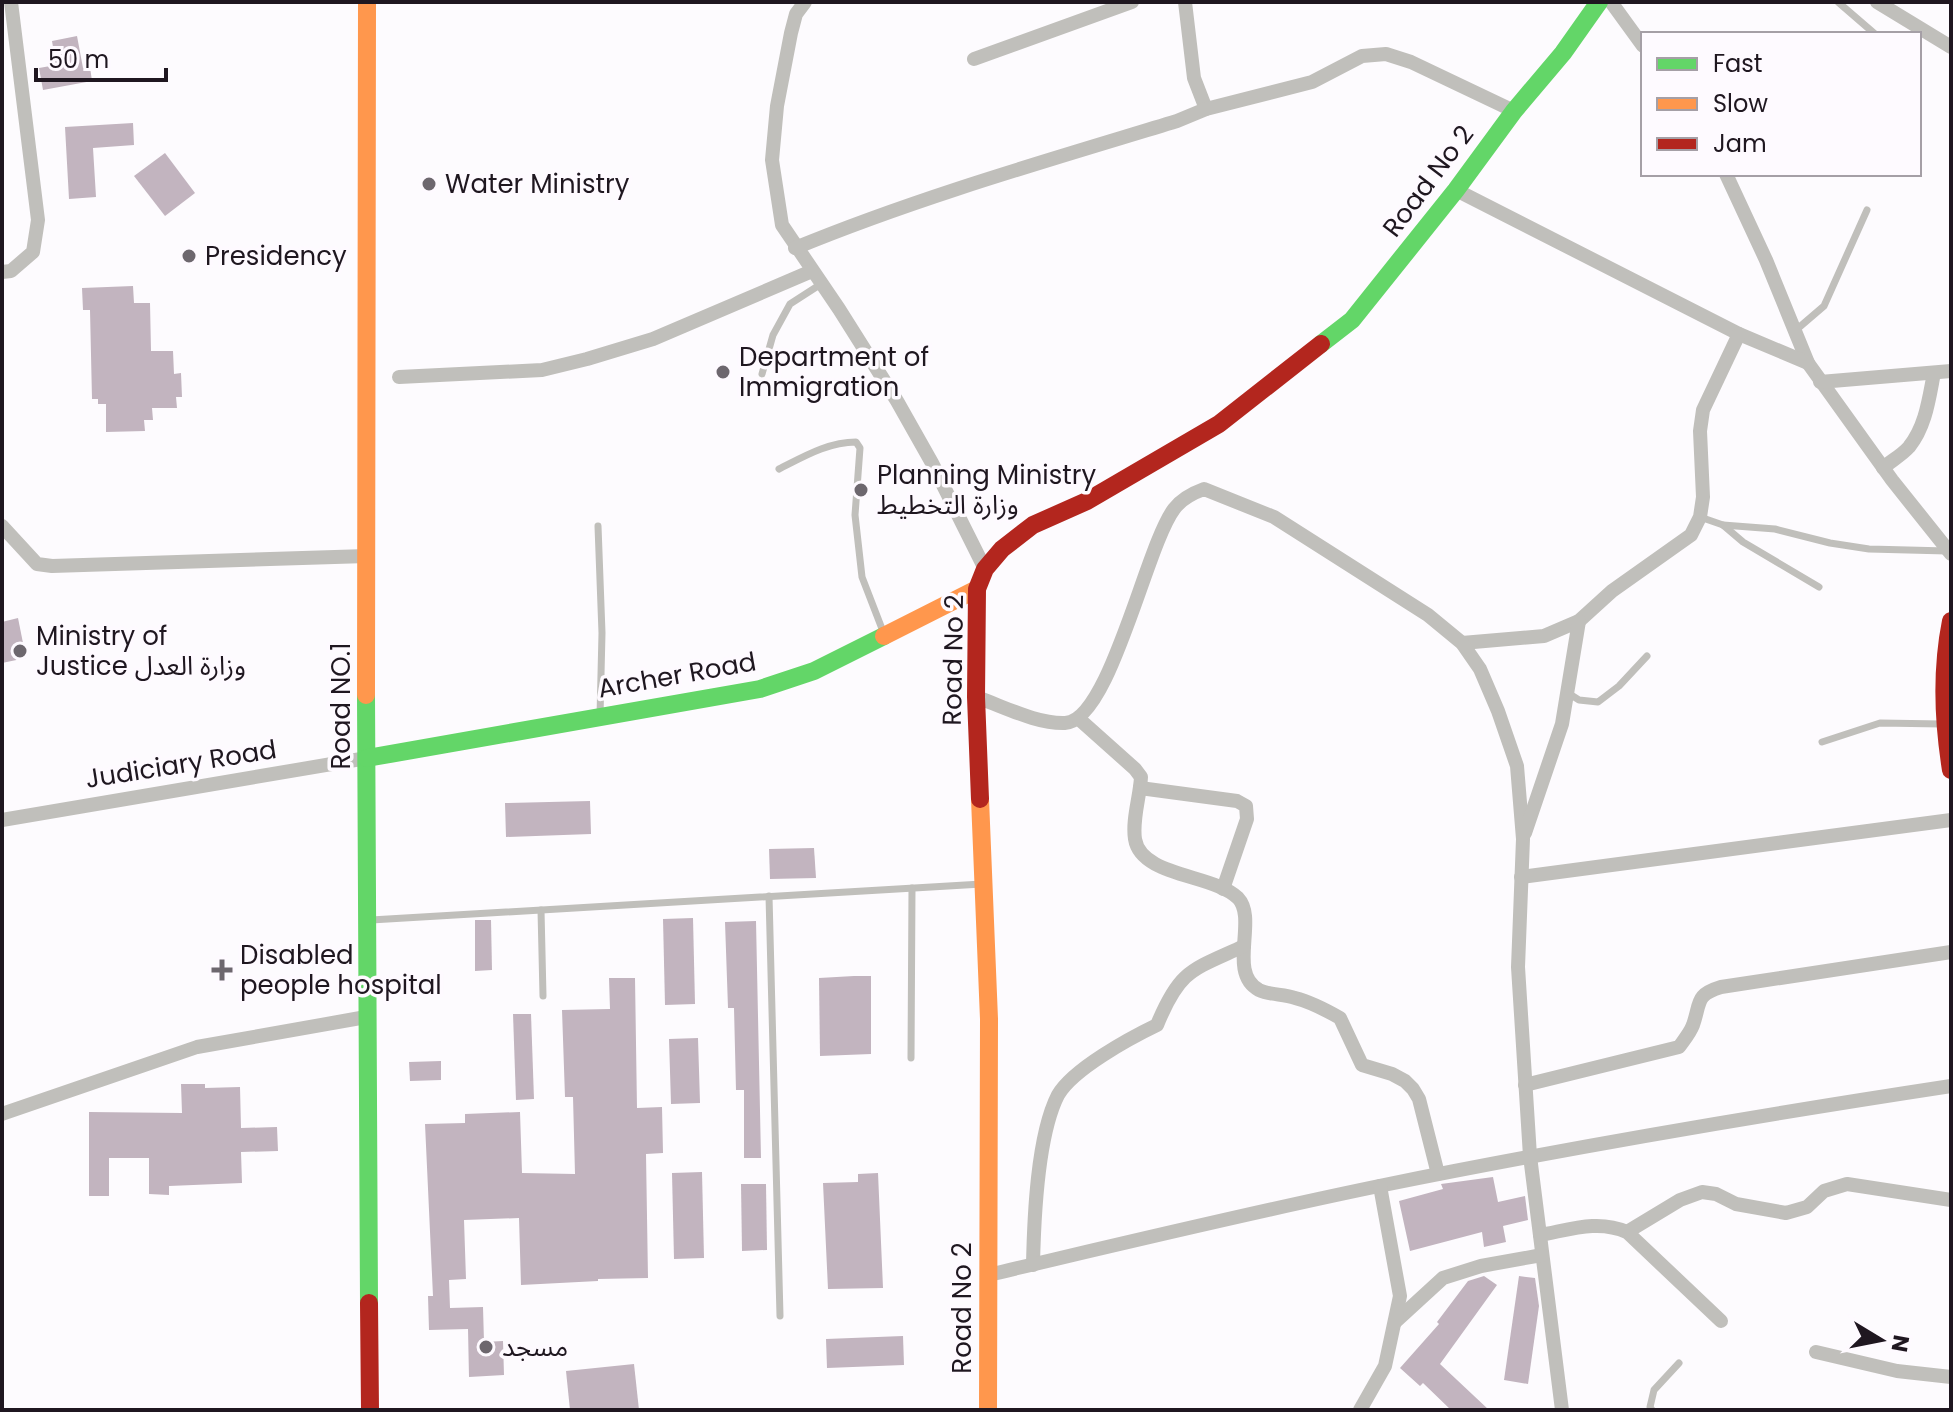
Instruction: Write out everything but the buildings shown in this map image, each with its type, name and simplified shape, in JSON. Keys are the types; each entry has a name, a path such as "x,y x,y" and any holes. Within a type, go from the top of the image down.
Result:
{"main road":[{"name":"Road NO.1","path":"367,2 366,1017 370,1410"},
{"name":"Road No 2","path":"988,1410 989,1019 976,697 977,589 985,569 1002,549 1033,525 1087,501 1219,424 1352,320 1456,190 1514,111 1563,53 1599,2"},
{"name":"Archer Road","path":"367,758 760,689 814,671 977,589"},
{"path":"1951,621 1944,662 1944,725 1951,770"}],"street":[{"path":"2,272 11,271 33,252 38,220 11,2"},
{"path":"805,2 796,14 777,106 772,160 782,225 897,401 985,569"},
{"path":"974,59 1132,2"},
{"path":"1185,2 1194,78 1206,109"},
{"path":"1611,2 1641,43"},
{"path":"1877,2 1951,47"},
{"path":"795,248 984,180 1177,121 1206,109 1312,82 1362,56 1386,54 1411,62 1514,111"},
{"path":"1727,176 1766,260 1808,363 1883,468 1950,553"},
{"path":"1456,190 1739,334 1808,363"},
{"path":"399,377 542,370 653,339 817,278"},
{"path":"1462,643 1544,636 1579,621 1612,591 1691,535 1700,517 1703,484 1700,431 1703,410 1739,334"},
{"path":"1820,382 1951,371"},
{"path":"1883,468 1909,448 1926,414 1934,373"},
{"path":"976,697 1053,722 1067,723 1079,719 1101,688 1158,536 1175,507 1189,495 1204,489 1274,517 1428,615 1462,643 1480,669 1517,766 1523,839 1518,967 1525,1085 1530,1156 1562,1410"},
{"path":"2,526 37,564 52,566 367,556"},
{"path":"1523,839 1552,756 1568,693 1579,621"},
{"path":"1079,719 1141,777 1134,829 1135,843 1144,857 1154,864 1237,897 1243,906 1244,970 1251,983 1259,990 1296,998 1324,1008 1340,1018 1362,1065 1392,1074 1413,1089 1419,1099 1438,1174"},
{"name":"Judiciary Road","path":"2,820 367,758"},
{"path":"1140,788 1237,801 1246,806 1247,819 1223,889"},
{"path":"1521,877 1951,820"},
{"path":"1033,1265 1034,1214 1042,1155 1059,1093 1125,1040 1157,1025 1168,998 1187,972 1244,946"},
{"path":"1525,1085 1679,1047 1692,1028 1700,998 1706,992 1721,987 1951,952"},
{"path":"2,1114 197,1047 366,1017"},
{"path":"988,1275 1438,1174 1722,1121 1951,1086"},
{"path":"1627,1232 1680,1200 1702,1192 1716,1194 1736,1204 1786,1213 1807,1207 1824,1191 1847,1184 1951,1200"},
{"path":"1360,1410 1385,1366 1400,1296 1380,1186"},
{"path":"1540,1235 1595,1225 1612,1225 1627,1232 1721,1321"},
{"path":"1395,1322 1443,1278 1481,1266 1542,1255"},
{"path":"1816,1352 1897,1371 1951,1377"}],"lane":[{"path":"1838,2 1873,32"},
{"path":"1795,331 1824,306 1867,210"},
{"path":"762,374 773,335 790,304 817,278"},
{"path":"779,469 822,448 856,442 860,448 855,515 862,577 885,636"},
{"path":"1700,517 1723,525 1775,529 1869,549 1950,553"},
{"path":"1723,525 1743,542 1819,587"},
{"path":"598,526 602,633 600,716"},
{"path":"1568,693 1579,700 1598,702 1619,686 1647,656"},
{"path":"1822,742 1880,723 1944,725"},
{"path":"367,920 984,884"},
{"path":"911,1058 912,888"},
{"path":"769,896 780,1316"},
{"path":"541,910 543,996"},
{"path":"1652,1410 1654,1390 1679,1363"}],"traffic: fast":[{"path":"1321,344 1352,320 1456,190 1514,111 1563,53 1599,2"},
{"path":"367,758 760,689 814,671 884,636"},
{"path":"366,695 369,1303"}],"traffic: slow":[{"path":"366,695 367,2"},
{"path":"884,636 977,589"},
{"path":"980,799 989,1019 988,1410"}],"traffic: jam":[{"path":"980,799 976,697 977,589 985,569 1002,549 1033,525 1087,501 1219,424 1321,344"},
{"path":"1951,621 1944,696 1951,770"},
{"path":"369,1303 370,1410"}],"place":[{"name":"Water Ministry","path":"429,184"},
{"name":"Presidency","path":"189,256"},
{"name":"Department of Immigration","path":"723,372"},
{"name":"Planning Ministry وزارة التخطيط","path":"861,490"},
{"name":"Ministry of Justice وزارة العدل","path":"20,651"},
{"name":"Disabled people hospital","path":"222,970"},
{"name":"مسجد","path":"486,1347"}]}
